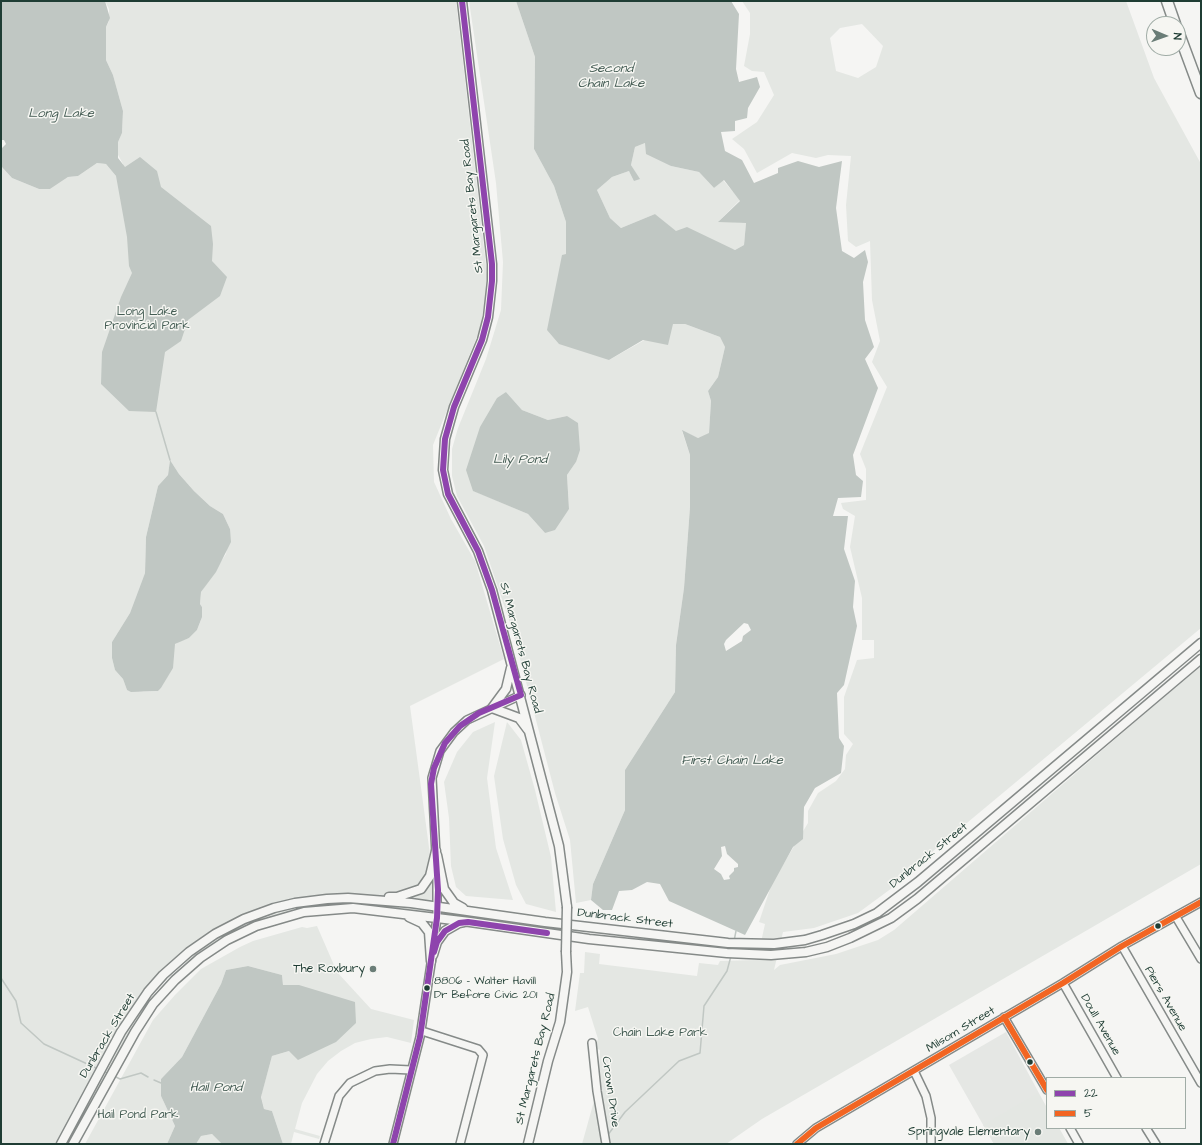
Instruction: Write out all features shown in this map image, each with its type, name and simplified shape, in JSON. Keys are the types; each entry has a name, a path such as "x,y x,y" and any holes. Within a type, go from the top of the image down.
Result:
{"highway":[{"path":"1167,1 1173,16"},
{"path":"1186,53 1201,93"}],"main road":[{"name":"St Margarets Bay Road","path":"462,1 492,264 492,281 485,328 478,352 459,394 448,425 443,446 442,466 448,494 478,551 490,583 531,733 559,846 567,907 567,972 560,1022 548,1061 528,1144"},
{"name":"Dunbrack Street","path":"61,1144 134,1012 159,979 185,955 225,929 274,908 327,899 372,899 467,910 545,922 702,940 752,944 774,944 805,940 838,930 877,913 918,882 1201,643"},
{"name":"Dunbrack Street","path":"73,1144 135,1032 153,1004 175,980 213,948 256,926 304,912 353,908 395,912 589,939 700,951 770,955 806,952 827,947 850,938 891,918 917,899 1201,659"},
{"path":"511,661 511,673 506,689 492,708 519,718 531,733"},
{"path":"372,899 397,897 421,889 430,876 436,851"},
{"path":"436,851 444,889 454,903 467,910"},
{"path":"395,912 414,919 425,926 430,940 431,961"},
{"path":"431,961 437,942 445,931 459,923 470,922"}],"street":[{"path":"393,1144 422,1031 437,918 436,851 431,784 437,759 445,743 457,729 475,715 520,695"},
{"name":"Milsom Street","path":"797,1144 816,1128 1063,983 1122,946 1201,902"},
{"path":"1176,917 1201,959"},
{"name":"Piers Avenue","path":"1122,946 1201,1083"},
{"name":"Doull Avenue","path":"1063,983 1117,1077"},
{"path":"1004,1017 1046,1088"},
{"path":"422,1031 478,1049 482,1055 460,1144"},
{"name":"Crown Drive","path":"592,1043 597,1091 606,1144"},
{"path":"324,1144 339,1096 350,1083 375,1072 390,1068 412,1070"},
{"path":"914,1071 926,1096 929,1110 931,1144"},
{"path":"1071,1129 1079,1144"},
{"path":"1147,1129 1156,1144"}],"shaded area":[{"path":"1006,1032 1046,1106 1046,1129 1060,1129 1068,1144 994,1144 949,1065"}],"green space":[{"name":"Long Lake Provincial Park","path":"105,1 456,1 488,283 480,329 433,445 434,482 451,519 475,561 504,659 410,706 438,914 390,910 306,910 210,947 180,966 147,999 68,1144 1,1144 1,166 12,178 39,189 50,189 68,177 78,176 97,163 106,164 116,176 123,164 117,153 118,141 122,133 123,111 113,75 106,60 106,27 109,21 109,9","holes":["170,460 179,474 210,506 223,514 230,529 226,554 201,592 201,620 197,630 189,638 174,645 170,672 161,688 158,691 144,692 127,690 123,679 115,670 112,658 112,642 130,613 145,573 146,537 158,486 168,475"]},
{"path":"469,1 516,1 535,57 534,149 554,186 566,222 566,254 609,360 673,324 685,324 720,337 725,347 718,377 708,391 711,401 709,434 698,438 682,431 690,455 690,507 684,588 676,645 675,692 625,770 625,810 593,884 591,900 576,903 570,840 555,793 513,632 484,546 457,496 452,476 452,449 458,428 486,359 501,310 503,262 496,183","holes":["506,392 522,410 548,420 567,416 576,462 567,475 569,509 545,533 528,514 474,491"]},
{"name":"Chain Lake Park","path":"742,1 1126,1 1154,78 1201,164 1201,628 932,852 892,888 858,913 814,928 783,932 774,970 780,965 836,954 878,940 894,930 1201,665 1201,864 762,1119 726,1144 582,1144 594,1101 602,1094 599,1074 600,1050 594,1048 598,1039 588,1007 575,1011 580,973 584,973 585,952 600,954 599,964 697,976 699,963 718,965 720,961 757,960 765,924 759,922 772,883 808,823 808,811 818,793 836,781 845,769 846,755 853,744 844,734 844,697 857,660 874,658 874,640 862,640 862,598 850,547 855,516 843,509 841,503 866,500 866,469 860,454 887,387 872,362 880,341 872,300 870,241 856,247 848,241 846,205 851,156 828,155 816,158 792,153 757,173 744,149 732,139 757,122 774,95 764,72 752,71 744,66 750,34 750,13","holes":["862,24 883,46 876,67 858,78 836,71 830,38 840,28"]},
{"path":"645,143 671,166 699,172 714,188 723,180 740,200 719,221 746,223 744,245 735,250 676,232 655,214 621,228 610,218 597,190 612,177 629,171 639,179 631,165 635,147"},
{"path":"495,722 487,778 496,848 513,900 466,896 456,887 451,866 449,818 444,782 457,752 473,732"},
{"path":"507,722 521,740 535,790 551,857 556,912 526,904 516,885 503,839 494,776"},
{"name":"Hail Pond Park","path":"317,926 337,972 371,1009 414,1020 411,1043 387,1037 355,1043 328,1061 317,1074 302,1103 295,1129 320,1136 319,1139 294,1132 291,1144 283,1144 272,1111 264,1109 261,1096 272,1056 289,1051 299,985 283,985 282,975 248,966 226,970 221,984 182,1057 161,1079 161,1096 175,1126 167,1144 85,1144 153,1020 201,969 253,941 302,927 307,928"},
{"path":"1038,1093 1046,1106 1046,1129 1060,1129 1068,1144 994,1144 983,1125"},
{"name":"Hail Pond Park","path":"212,1134 222,1144 196,1144 201,1136"}],"water":[{"name":"Long Lake","path":"1,1 105,1 110,18 106,27 106,60 113,75 123,111 122,133 118,142 118,158 125,167 140,157 157,171 161,187 211,226 213,244 212,261 227,277 220,296 188,320 181,341 165,352 156,412 129,411 101,384 102,352 121,297 132,273 129,266 127,237 116,176 106,164 97,163 78,176 68,177 50,189 39,189 12,178 1,166 1,149 6,144 4,140 1,140"},
{"name":"First Chain Lake","path":"516,1 731,1 739,14 736,69 739,82 757,77 760,87 748,108 747,118 735,121 735,131 721,132 725,151 742,160 754,183 778,173 778,168 798,161 819,167 842,161 836,208 842,251 854,258 865,250 868,262 863,282 865,320 874,347 865,359 878,388 853,455 856,475 863,481 861,497 838,498 833,516 848,516 844,549 855,581 853,607 857,626 844,685 837,693 839,738 844,746 841,773 815,788 804,807 803,839 793,847 745,935 669,901 660,884 647,882 632,890 619,891 612,910 603,910 591,900 593,884 625,810 625,770 675,692 676,645 684,588 690,507 690,455 682,430 698,438 709,433 711,401 708,391 718,377 725,347 720,337 685,324 673,324 668,345 643,340 609,360 559,344 547,330 562,255 566,254 566,222 554,186 534,149 535,57","holes":["645,143 646,154 671,166 699,172 714,188 724,180 740,201 718,222 746,223 744,245 735,250 687,227 676,231 655,214 621,228 610,218 597,190 612,177 629,171 634,181 640,179 631,165 635,147","744,623 748,624 751,630 743,636 742,641 726,651 724,644 726,640","725,846 727,854 738,864 738,867 734,868 734,871 729,876 730,879 724,880 721,874 714,869 722,856 721,847"]},
{"name":"Lily Pond","path":"506,392 522,410 548,420 567,416 578,423 580,450 576,462 567,475 569,509 555,530 545,533 528,514 473,491 466,470 480,427 497,398"},
{"path":"170,460 179,474 194,491 210,506 223,514 230,529 231,542 216,572 201,592 200,604 202,607 202,617 197,630 189,638 175,644 173,668 161,688 158,691 131,692 127,690 123,679 115,670 112,658 112,642 130,613 145,573 146,537 158,486 168,475"},
{"name":"Hail Pond","path":"248,966 282,975 283,985 299,985 355,1002 356,1023 336,1042 298,1060 289,1051 272,1056 261,1097 264,1109 272,1111 283,1144 222,1144 212,1134 201,1136 196,1144 167,1144 175,1126 161,1096 161,1079 182,1057 221,984 226,970"}],"waterway":[{"path":"156,412 170,460"},
{"path":"734,941 736,931"},
{"path":"607,1136 625,1112 679,1061 700,1053 704,1006 727,971 731,956"},
{"path":"1,978 16,1001 21,1023 44,1044 96,1068"},
{"path":"116,1077 120,1079 141,1073 148,1077"},
{"path":"154,1080 161,1083"}],"transit line":[{"name":"22","path":"393,1144 420,1037 437,918 438,890 431,784 434,768 445,743 460,726 479,713 521,695 492,590 478,551 448,494 443,470 445,439 454,407 482,340 488,317 492,281 492,264 462,1"},
{"name":"5","path":"797,1144 816,1128 1063,983 1122,946 1201,902"},
{"name":"22","path":"434,952 437,942 445,931 459,923 468,922 547,933"},
{"name":"5","path":"1004,1017 1046,1088"}],"place":[{"name":"The Roxbury","path":"373,969"},
{"name":"8806 - Walter Havill Dr Before Civic 201","path":"427,988"},
{"name":"Springvale Elementary","path":"1038,1132"}],"water label":[{"name":"Second Chain Lake","path":"611,76"}]}
